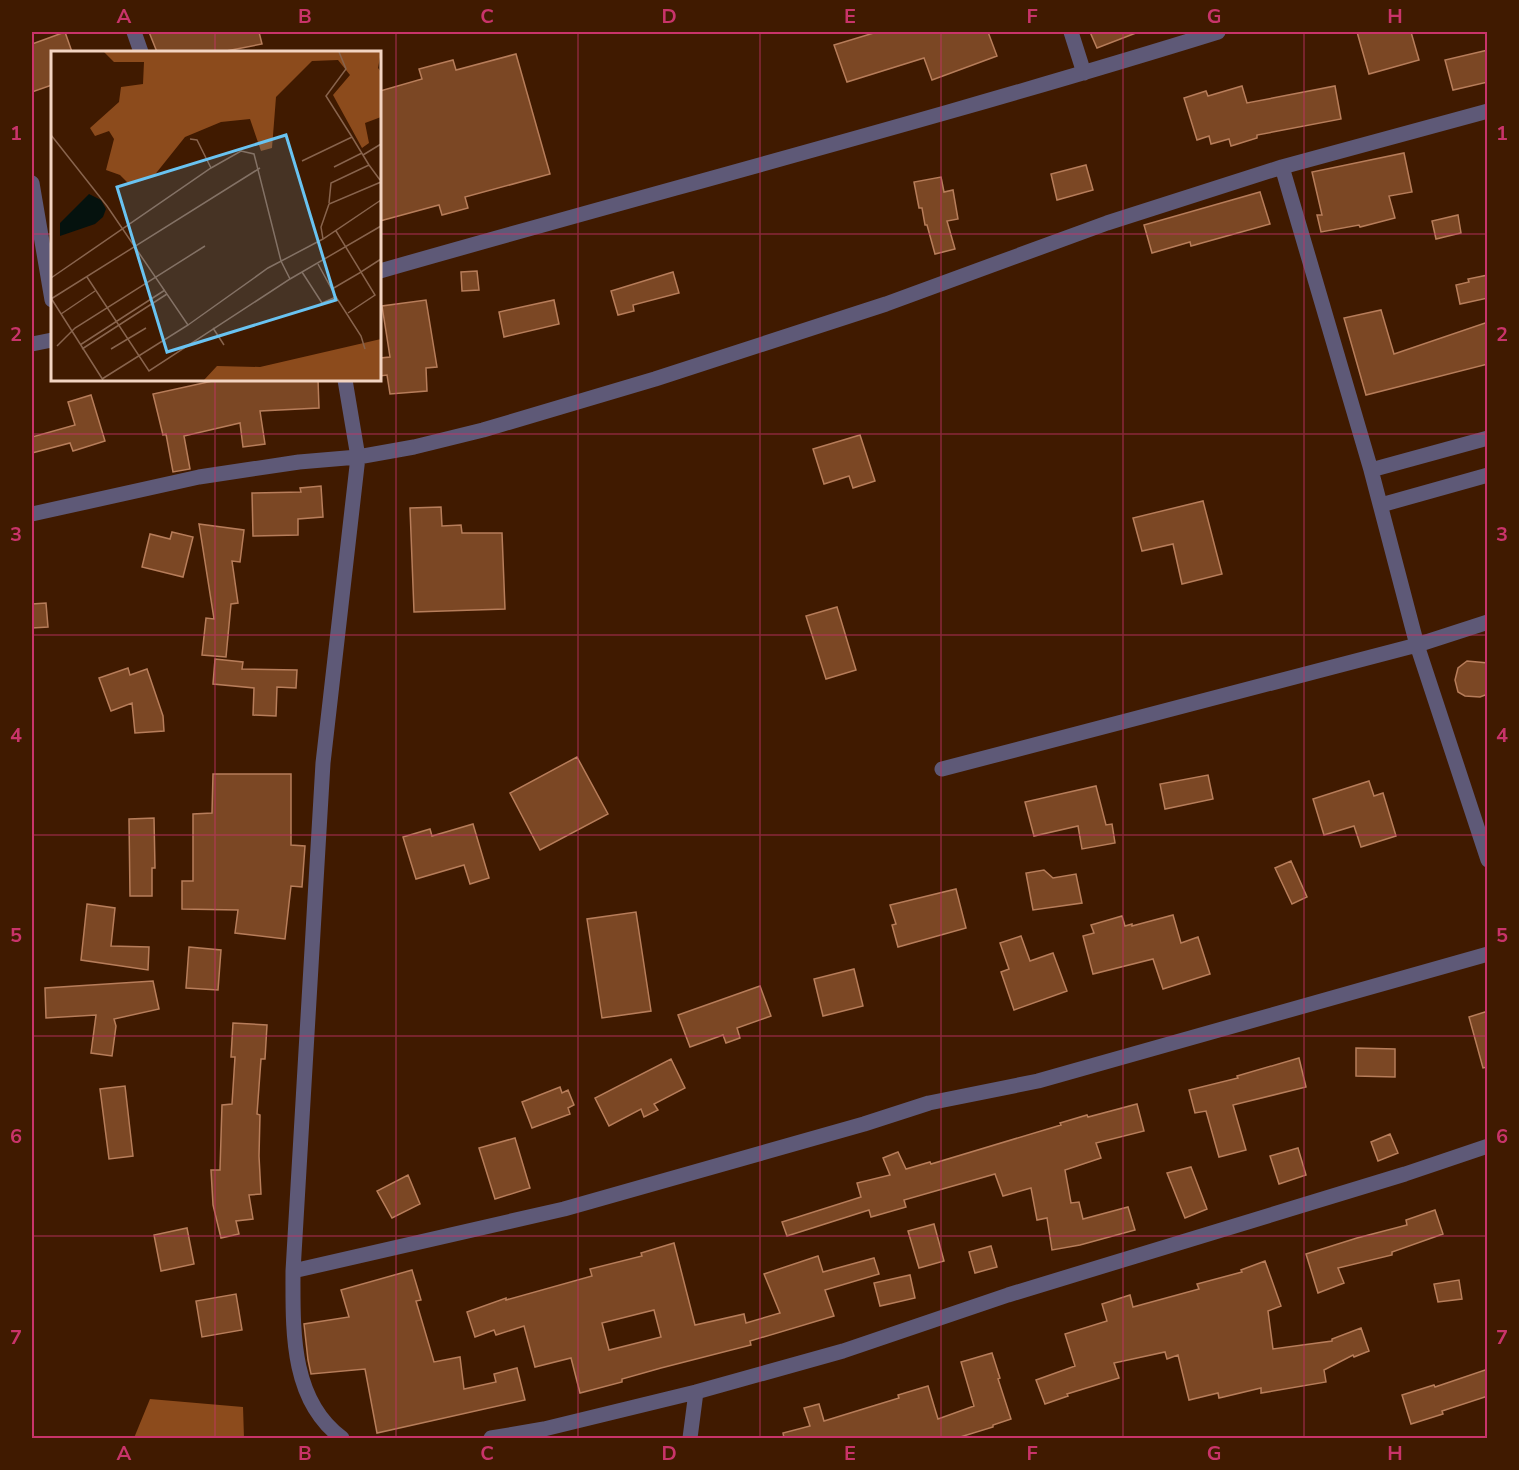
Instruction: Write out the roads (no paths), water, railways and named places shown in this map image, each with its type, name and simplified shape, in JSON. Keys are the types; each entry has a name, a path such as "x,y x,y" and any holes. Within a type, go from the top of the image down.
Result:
{"street":[{"path":"134,32 141,51"},
{"path":"1071,32 1084,73"},
{"path":"381,271 1084,73 1218,32"},
{"path":"32,514 199,477 298,462 358,457 414,447 483,430 654,379 886,304 1107,223 1282,167 1488,111"},
{"path":"1282,167 1381,504 1417,645 1488,860"},
{"path":"32,183 51,294"},
{"path":"32,344 51,340"},
{"path":"342,1438 322,1419 308,1398 294,1339 293,1271 323,763 358,457 345,381"},
{"path":"1371,470 1488,438"},
{"path":"1381,504 1488,474"},
{"path":"942,769 1417,645 1488,622"},
{"path":"293,1271 564,1209 864,1124 929,1103 1038,1082 1488,954"},
{"path":"491,1438 544,1429 696,1392 843,1351 1008,1295 1488,1146"},
{"path":"690,1438 696,1392"}]}
